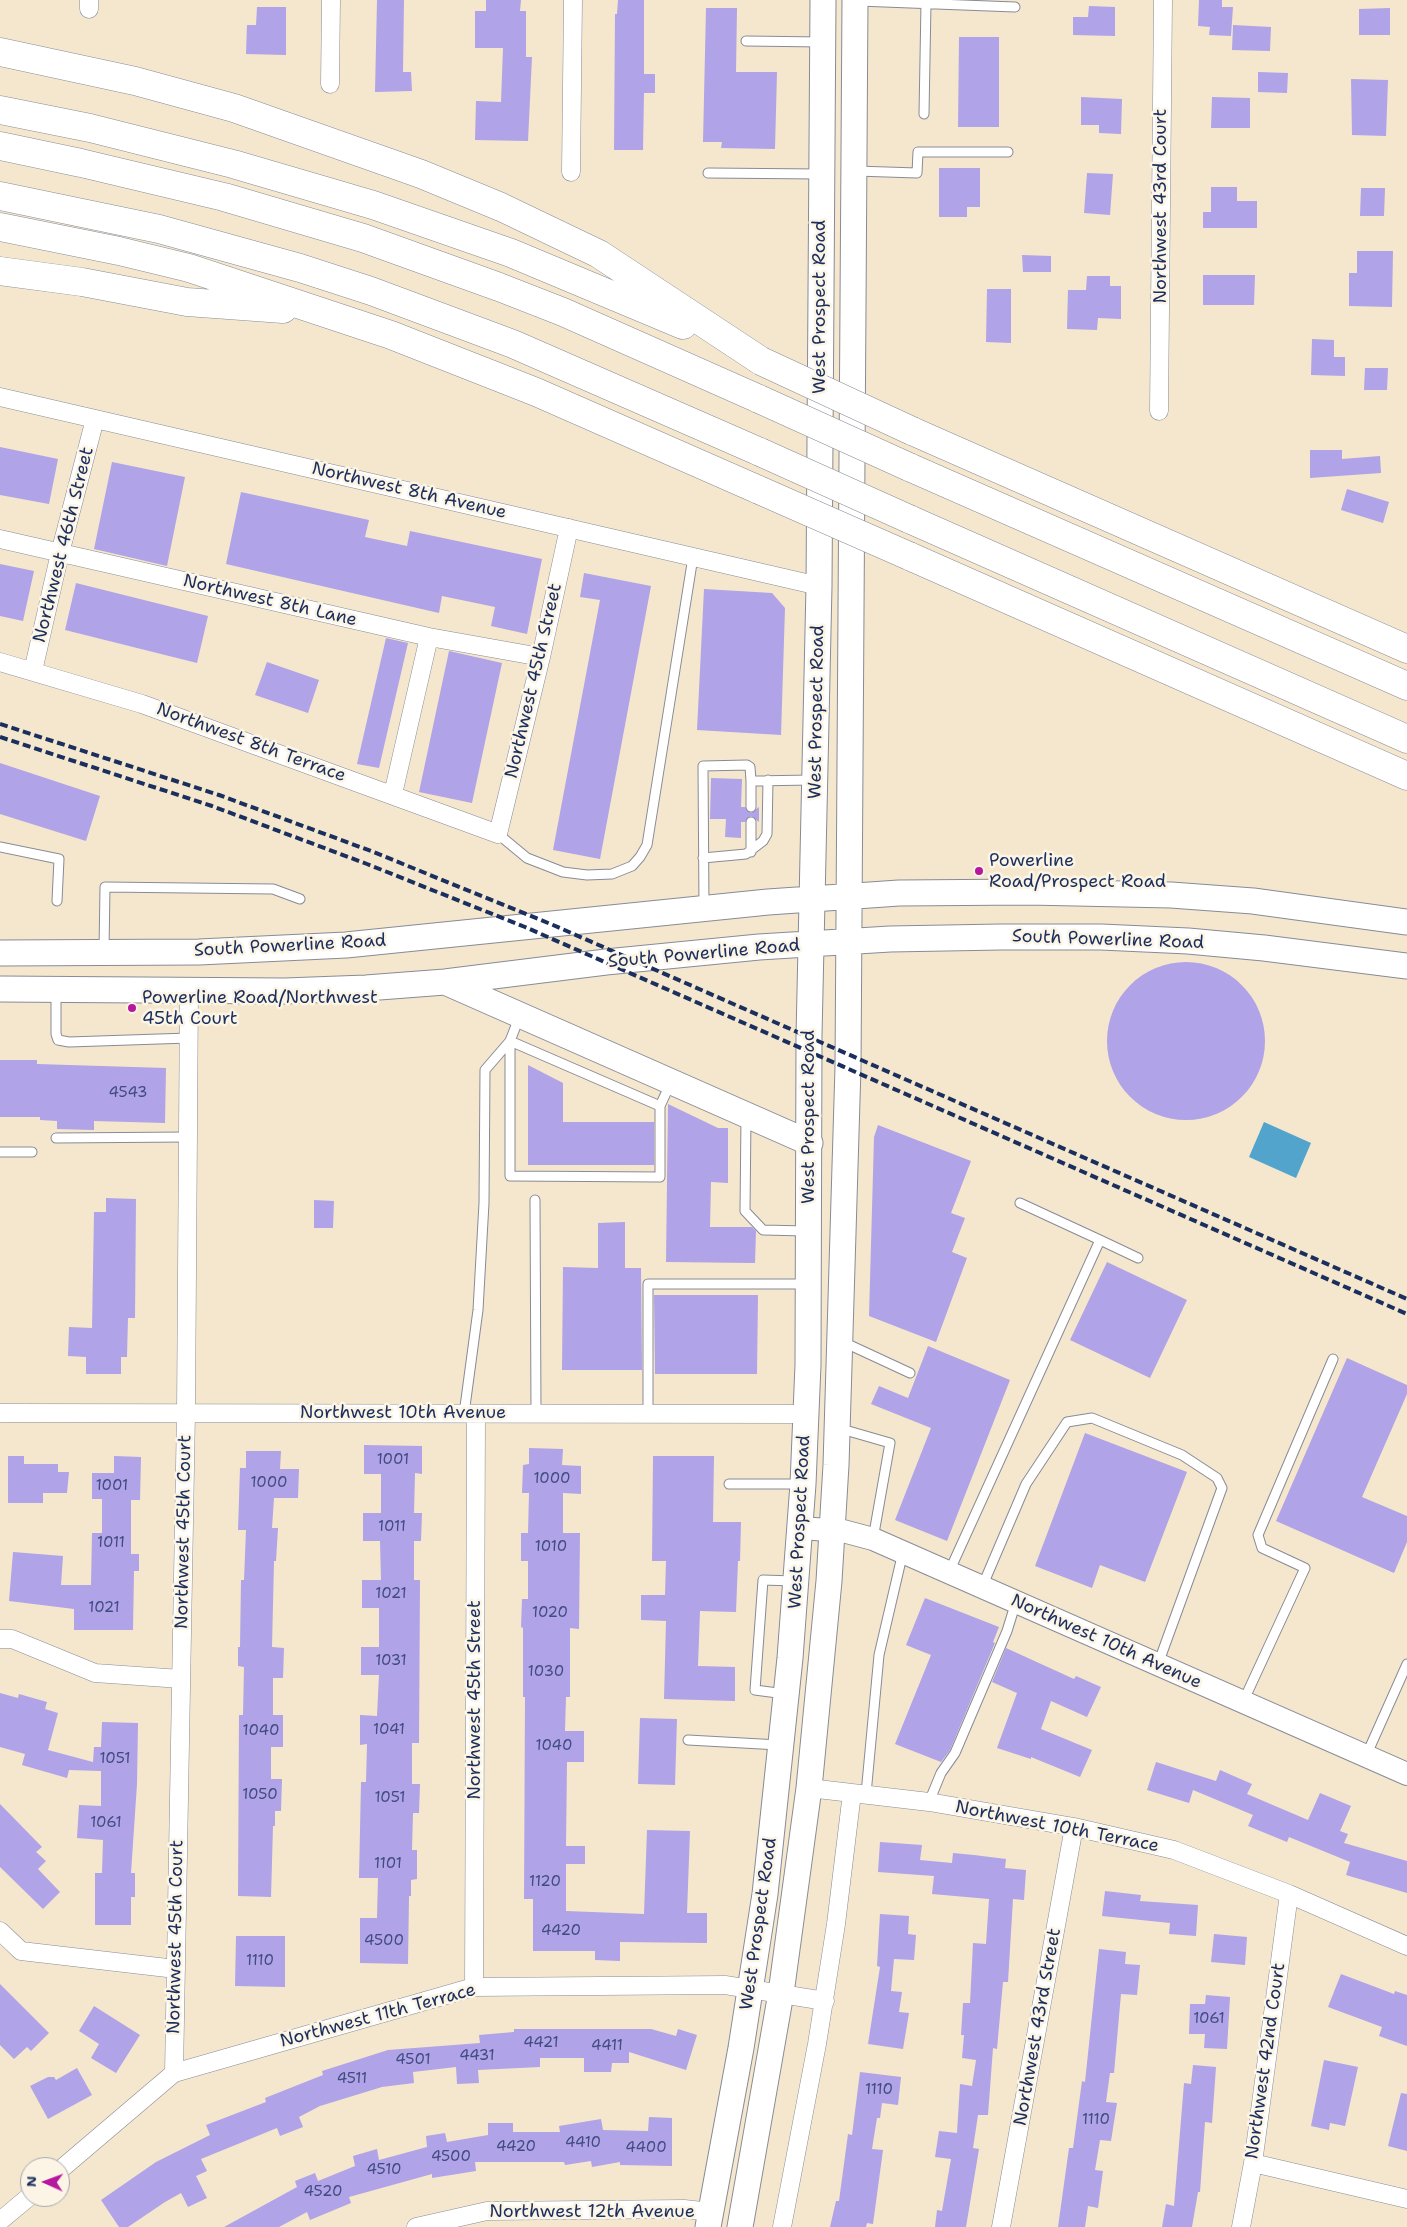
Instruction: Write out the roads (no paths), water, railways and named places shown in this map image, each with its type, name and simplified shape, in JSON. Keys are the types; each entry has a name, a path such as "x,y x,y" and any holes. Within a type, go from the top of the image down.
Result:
{"highway":[{"path":"0,52 127,80 206,100 288,126 421,174 501,207 599,254 761,361"},
{"path":"0,110 90,128 206,157 373,205 503,250 578,280 761,361 912,431 1407,649"},
{"path":"0,146 90,164 206,192 363,238 554,309 631,341 909,467 1407,686"},
{"path":"0,196 159,229 300,268 371,291 513,344 1407,739"},
{"path":"0,227 119,251 188,268 324,312 464,362 1407,776"},
{"path":"0,272 82,282 187,302 324,312"}],"main road":[{"name":"West Prospect Road","path":"709,2220 751,1988 782,1745 797,1581 803,1484 809,1284 811,944 816,780 822,0"},
{"name":"West Prospect Road","path":"740,2227 782,1993 809,1788 832,1530 841,1341 849,897 855,1"},
{"name":"South Powerline Road","path":"0,953 246,950 346,945 813,899 948,892 1132,893 1253,901 1407,922"},
{"name":"South Powerline Road","path":"0,989 326,990 445,982 701,952 848,942 1038,937 1145,939 1264,948 1407,966"},
{"path":"445,982 810,1143"}],"street":[{"path":"330,84 331,0"},
{"path":"572,172 573,0"},
{"name":"Northwest 43rd Court","path":"1160,411 1163,0"},
{"name":"Northwest 8th Avenue","path":"0,396 818,586"},
{"name":"Northwest 46th Street","path":"33,671 60,553 95,419"},
{"name":"Northwest 45th Street","path":"498,834 541,657 569,528"},
{"name":"Northwest 8th Lane","path":"0,539 429,638 541,657"},
{"path":"393,794 429,638"},
{"name":"Northwest 8th Terrace","path":"0,662 142,704 393,794 498,834"},
{"name":"Northwest 45th Court","path":"174,2073 186,1412 189,991"},
{"name":"Northwest 10th Avenue","path":"0,1413 470,1414 536,1412 806,1414"},
{"name":"Northwest 45th Street","path":"470,1414 474,1987"},
{"name":"Northwest 10th Avenue","path":"800,1528 832,1530 873,1539 1407,1774"},
{"path":"0,1639 12,1639 95,1673 181,1679"},
{"name":"Northwest 10th Terrace","path":"809,1788 929,1802 1074,1826 1174,1850 1289,1894 1407,1946"},
{"path":"782,2227 824,2000 859,1793"},
{"name":"Northwest 43rd Street","path":"1001,2227 1074,1826"},
{"name":"Northwest 42nd Court","path":"1241,2227 1252,2164 1289,1894"},
{"path":"0,1931 21,1951 176,1969"},
{"name":"Northwest 11th Terrace","path":"70,2161 174,2073 474,1987 714,1985 751,1988 824,2000"},
{"path":"1252,2164 1407,2198"},
{"path":"0,2221 20,2204"},
{"name":"Northwest 12th Avenue","path":"416,2227 487,2210 684,2209 709,2220"}],"lane":[{"path":"855,1 1015,6"},
{"path":"924,114 926,4"},
{"path":"746,41 822,42"},
{"path":"853,171 917,173 918,152 1008,152"},
{"path":"708,173 821,174"},
{"path":"498,834 527,858 563,872 587,875 612,874 632,866 640,857 647,845 693,557"},
{"path":"704,909 703,766 747,765 750,767 751,807"},
{"path":"703,858 746,854 763,841 768,834 768,780"},
{"path":"751,781 816,780"},
{"path":"751,822 751,852"},
{"path":"0,847 59,859 57,901"},
{"path":"104,953 105,886 273,889 300,899"},
{"path":"56,990 56,1034 58,1040 69,1042 189,1038"},
{"path":"470,1414 470,1380 479,1290 484,1203 485,1070 510,1041 520,1015"},
{"path":"510,1041 660,1106"},
{"path":"510,1041 510,1176 660,1177 660,1106 671,1082"},
{"path":"746,1114 745,1211 763,1230 809,1231"},
{"path":"56,1138 188,1137"},
{"path":"0,1152 32,1152"},
{"path":"535,1200 536,1412"},
{"path":"1020,1203 1138,1258"},
{"path":"948,1573 1100,1240"},
{"path":"648,1413 648,1284 809,1284"},
{"path":"841,1341 910,1373"},
{"path":"1243,1702 1305,1568 1262,1548 1258,1535 1333,1359"},
{"path":"982,1587 1026,1484 1067,1422 1092,1418 1182,1456 1217,1478 1222,1488 1158,1664"},
{"path":"837,1428 890,1443 873,1539"},
{"path":"729,1484 803,1484"},
{"path":"859,1793 879,1655 903,1552"},
{"path":"787,1694 754,1690 763,1580 797,1581"},
{"path":"929,1802 941,1773 955,1753 1007,1632 1016,1602"},
{"path":"1366,1756 1407,1664"},
{"path":"688,1740 782,1745"}],"water":[{"path":"1264,1122 1311,1143 1296,1178 1249,1157"}],"railway":[{"path":"0,724 219,795 371,851 553,925 1407,1299"},
{"path":"0,737 212,806 367,864 525,927 1407,1314"}],"place":[{"name":"Powerline Road/Prospect Road","path":"979,871"},
{"name":"Powerline Road/Northwest 45th Court","path":"132,1008"}]}
